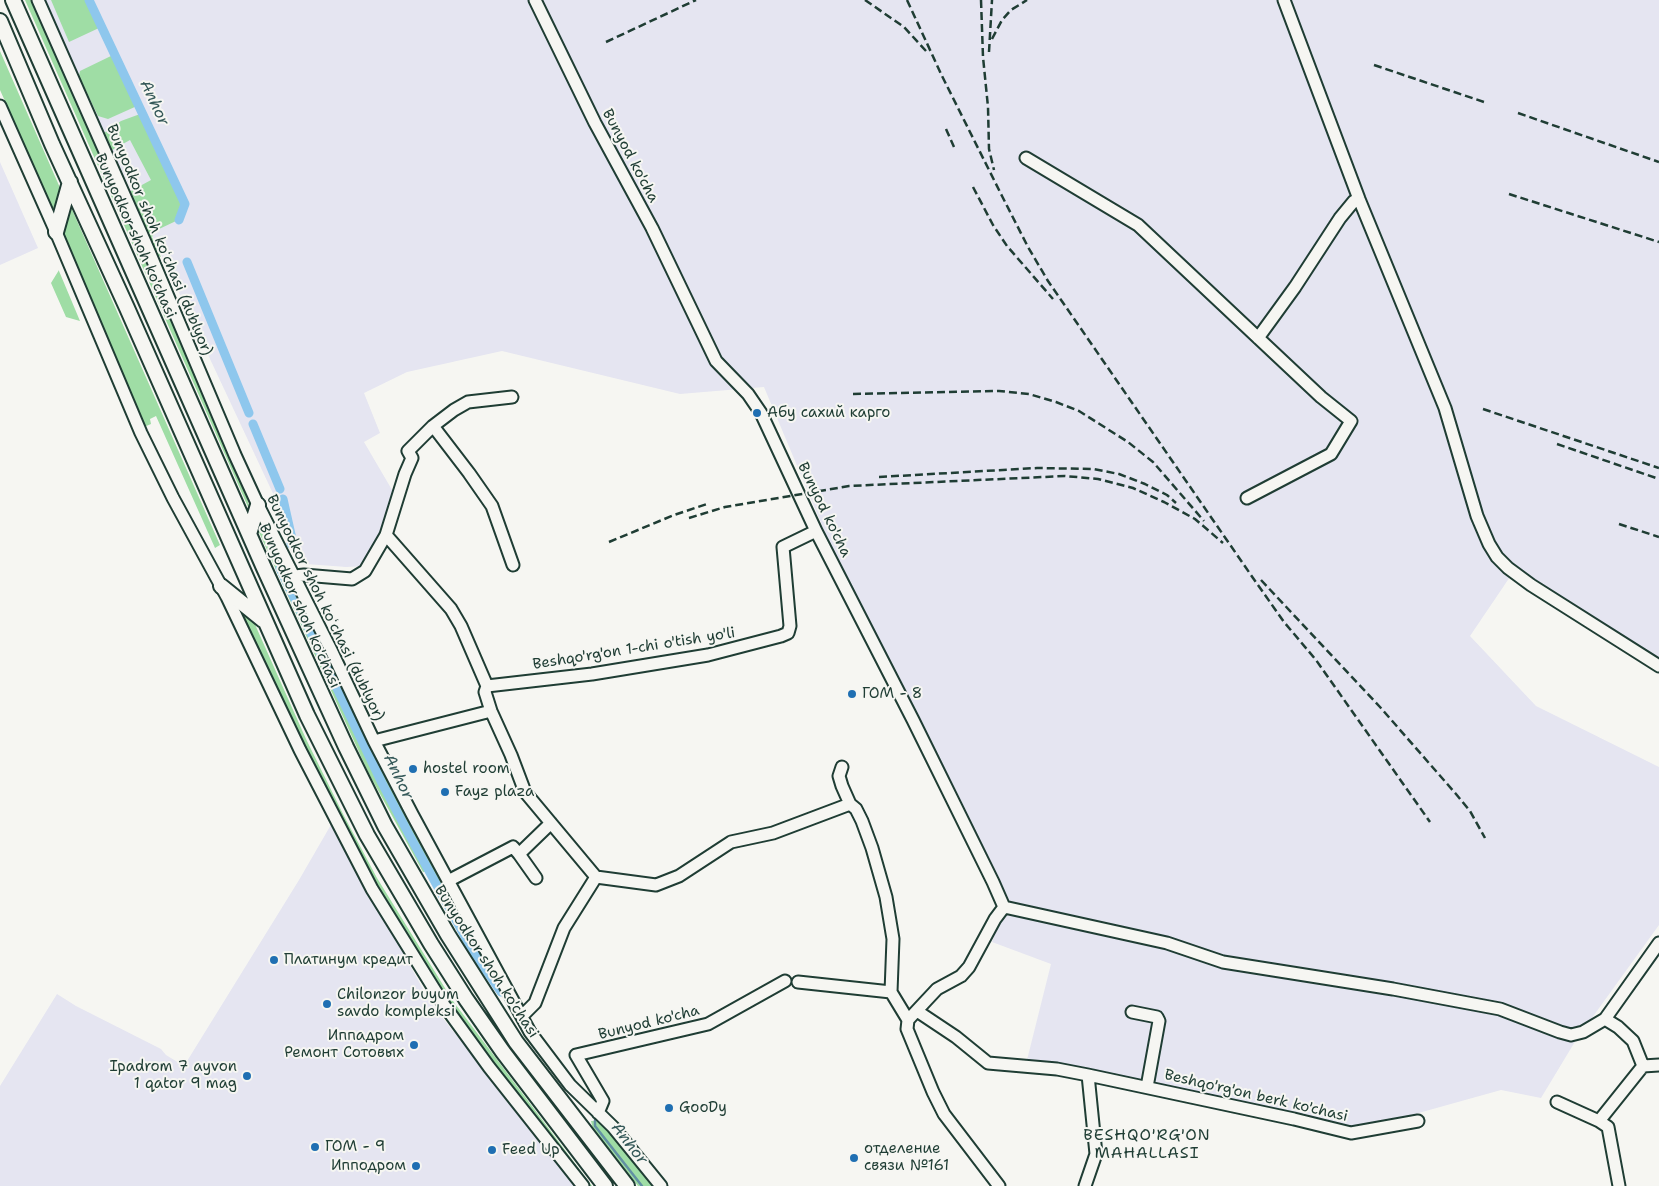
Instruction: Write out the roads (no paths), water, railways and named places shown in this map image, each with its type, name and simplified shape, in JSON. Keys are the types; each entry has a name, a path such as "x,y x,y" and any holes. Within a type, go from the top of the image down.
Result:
{"main road":[{"name":"Bunyodkor shoh ko'chasi","path":"13,0 228,490 346,747 385,826 410,872 516,1042 627,1186"},
{"path":"0,21 52,144 266,623 327,756 383,864 461,991 503,1052 605,1186"},
{"path":"56,232 70,182"},
{"path":"211,499 210,492 217,485 224,486 228,490"},
{"path":"249,534 258,505"},
{"path":"221,586 266,623"},
{"path":"327,756 332,761 339,761 345,757 346,747"}],"street":[{"name":"Bunyodkor shoh koʻchasi (dublyor)","path":"38,0 145,242 214,409 258,505 295,576 374,741 530,1032 570,1085 613,1127 661,1186"},
{"name":"Bunyod ko'cha","path":"535,0 595,123 652,228 716,361 748,394 761,413 816,531 913,720 1004,907"},
{"path":"1284,0 1360,199 1445,408 1477,516 1493,551 1508,568 1531,585 1659,666"},
{"path":"0,106 56,232 141,433 173,498 221,586 300,750 372,889 444,1005 489,1067 583,1186"},
{"path":"1026,158 1138,226 1321,397 1351,421 1331,454 1247,498"},
{"path":"1258,338 1295,287 1340,218 1354,202 1360,199"},
{"path":"295,576 352,579 365,571 386,535 405,474 412,458 408,451 433,426 468,402 512,397"},
{"path":"433,426 492,506 513,565"},
{"name":"Beshqo'rg'on 1-chi o'tish yo'li","path":"487,686 592,674 708,655 788,633 790,626 783,547 816,531"},
{"path":"386,535 451,609 461,626 487,686 485,692 491,711 525,792 596,877 656,885 679,876 731,842 773,833 850,804"},
{"path":"374,741 491,711"},
{"path":"842,767 840,776 842,786 850,804 856,809 862,821 886,897 893,938 891,992 908,1020 907,1029 944,1114 999,1186"},
{"path":"519,854 551,823"},
{"path":"448,881 513,847 536,878"},
{"path":"522,1016 535,1003 564,928 596,877"},
{"path":"908,1020 937,988 961,976 970,967 995,919 1004,907 1167,943 1223,962 1393,989 1500,1009 1572,1035 1583,1032 1605,1019 1659,943"},
{"name":"Bunyod ko'cha","path":"598,1113 603,1101 576,1055 708,1024 785,981"},
{"path":"798,982 891,992"},
{"name":"Beshqo'rg'on berk ko'chasi","path":"917,1011 956,1037 988,1063 1057,1069 1147,1087 1351,1133 1418,1121"},
{"path":"1132,1012 1157,1017 1159,1021 1147,1087"},
{"path":"1605,1019 1618,1027 1633,1041 1643,1066"},
{"path":"1599,1121 1643,1066 1659,1065"},
{"path":"1085,1186 1096,1154 1088,1075"},
{"path":"1557,1102 1608,1127 1619,1186"}],"waterway":[{"name":"Anhor","path":"89,0 185,204 179,220"},
{"name":"Anhor","path":"187,262 249,413"},
{"name":"Anhor","path":"253,424 280,489"},
{"name":"Anhor","path":"283,499 292,539 291,544"},
{"name":"Anhor","path":"280,568 382,783 473,951 501,992"},
{"name":"Anhor","path":"595,1120 595,1126 642,1186"}],"railway":[{"path":"606,42 696,0"},
{"path":"865,0 904,27 926,51"},
{"path":"907,0 942,76 1002,196 1048,281 1284,622 1316,660 1430,822"},
{"path":"981,0 989,149 994,170"},
{"path":"989,52 992,0"},
{"path":"992,39 1002,20 1011,10 1027,0"},
{"path":"1374,65 1484,102"},
{"path":"1518,113 1659,162"},
{"path":"946,129 954,147"},
{"path":"973,187 993,225 1007,246 1053,299"},
{"path":"1509,194 1659,242"},
{"path":"853,394 999,391 1029,394 1056,402 1079,411 1128,442 1153,462 1204,521"},
{"path":"1483,409 1659,468"},
{"path":"1557,444 1659,479"},
{"path":"879,477 1037,468 1093,469 1119,474 1145,484 1167,495 1176,503"},
{"path":"689,518 725,507 849,486 1065,476 1098,479 1133,488 1195,519 1223,543"},
{"path":"609,542 674,515 707,504"},
{"path":"1619,524 1659,537"},
{"path":"1261,580 1380,707 1456,794 1470,811 1485,838"}],"place":[{"name":"Абу сахий карго","path":"757,413"},
{"name":"ГОМ - 8","path":"852,694"},
{"name":"hostel room","path":"413,769"},
{"name":"Fayz plaza","path":"445,792"},
{"name":"Платинум кредит","path":"274,960"},
{"name":"Chilonzor buyum savdo kompleksi","path":"327,1004"},
{"name":"Иппадром Ремонт Сотовых","path":"414,1045"},
{"name":"Ipadrom 7 ayvon 1 qator 9 mag","path":"247,1076"},
{"name":"GooDy","path":"669,1108"},
{"name":"ГОМ - 9","path":"315,1147"},
{"name":"Feed Up","path":"492,1150"},
{"name":"отделение связи №161","path":"854,1158"},
{"name":"Ипподром","path":"416,1166"}],"district":[{"name":"BESHQO'RG'ON MAHALLASI","path":"1147,1145"}]}
